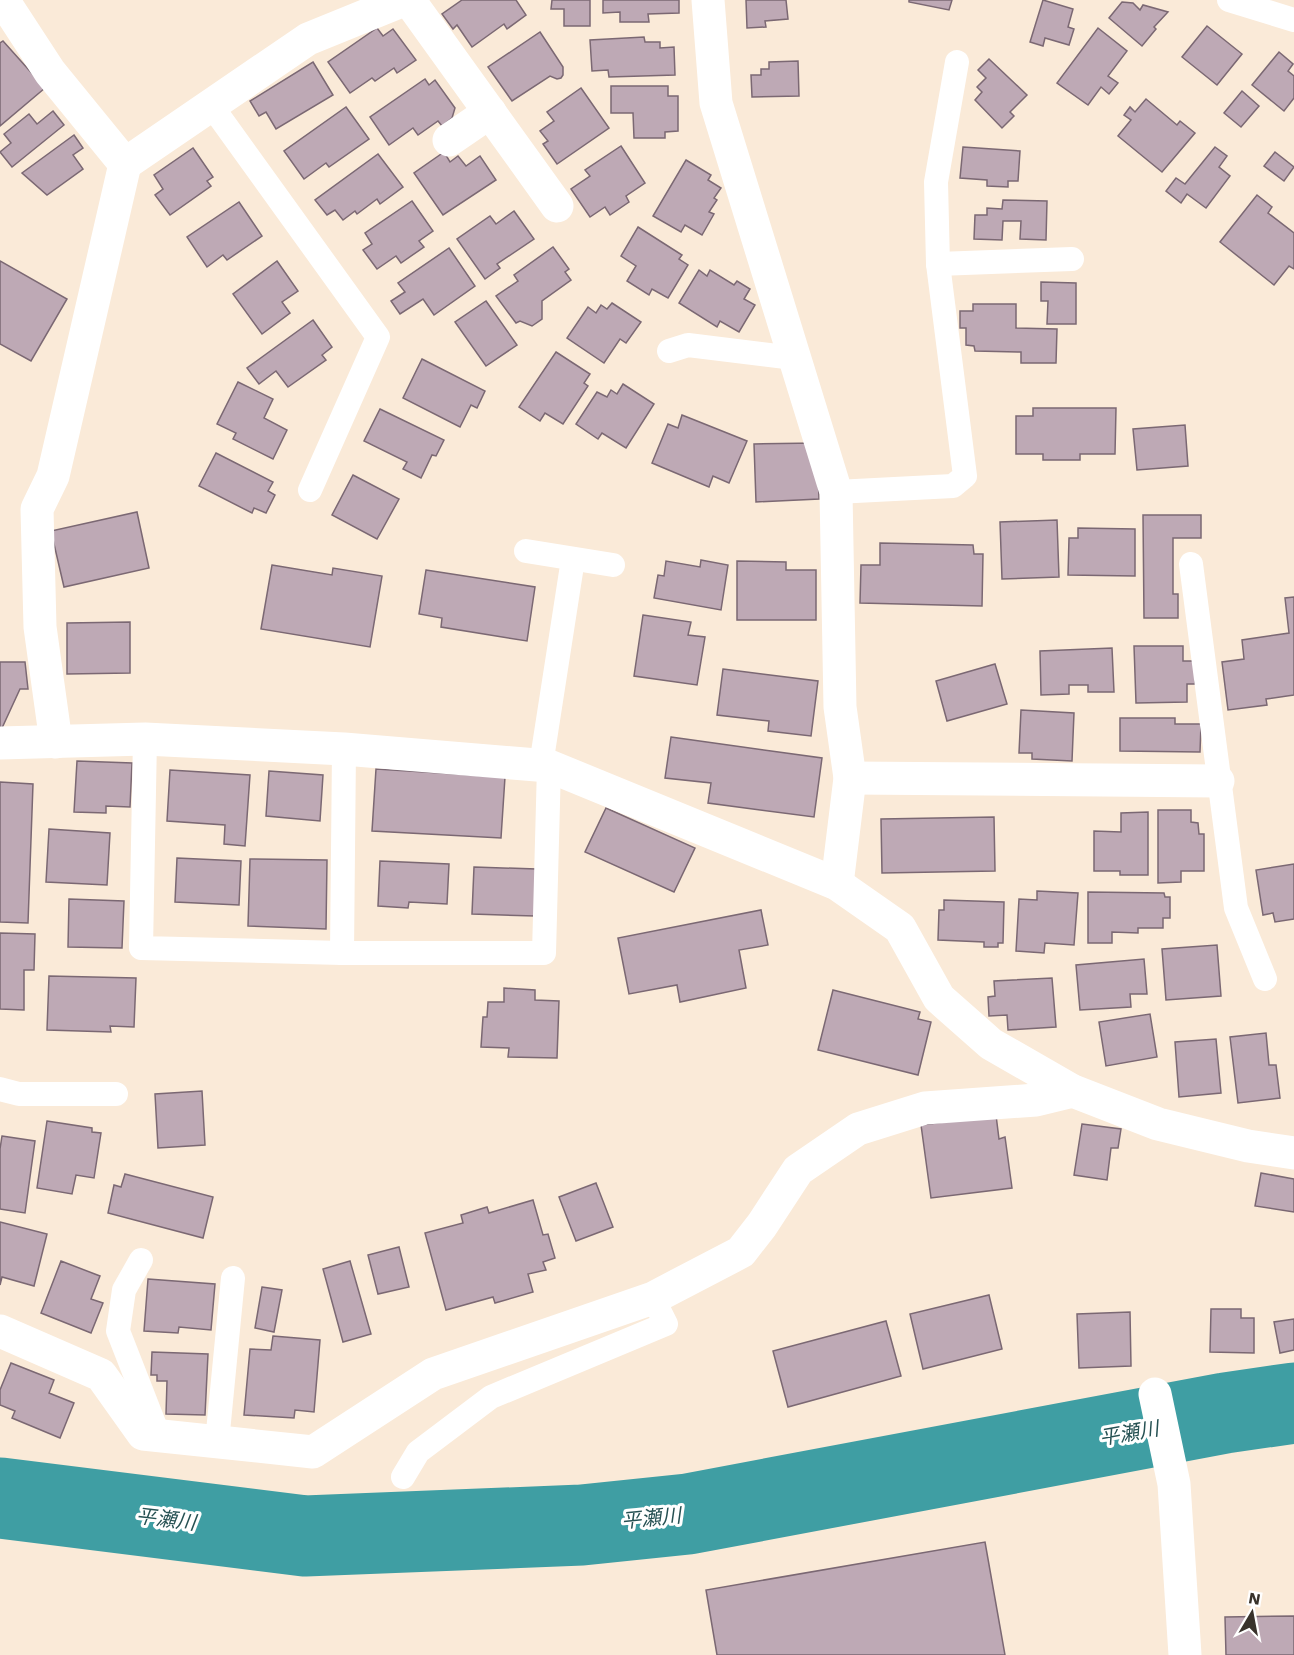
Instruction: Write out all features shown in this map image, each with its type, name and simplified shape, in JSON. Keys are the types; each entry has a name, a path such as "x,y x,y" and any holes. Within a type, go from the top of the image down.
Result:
{"street":[{"path":"3,0 50,72 125,164"},
{"path":"56,742 40,627 37,509 53,476 125,164 308,39 404,0"},
{"path":"409,0 557,206"},
{"path":"708,0 716,103 836,492 840,706 850,778 837,884"},
{"path":"449,141 490,112"},
{"path":"0,743 145,738 344,749 545,766 837,884 900,927 939,998 991,1044 1073,1090 1158,1124 1248,1146 1294,1153"},
{"path":"850,778 1218,781"},
{"path":"0,1331 101,1375 143,1434 313,1452 433,1374 653,1298 741,1252 762,1225 798,1170 858,1129 925,1108 1036,1100 1073,1090"},
{"path":"1156,1401 1174,1484 1185,1655"}],"lane":[{"path":"1229,0 1294,20"},
{"path":"836,492 953,486 965,476 938,264 936,182 957,62"},
{"path":"212,105 378,337 310,490"},
{"path":"938,264 1072,259"},
{"path":"669,351 688,345 795,358"},
{"path":"526,551 613,565"},
{"path":"145,738 141,948 342,953 544,953 545,766 573,559"},
{"path":"1191,564 1236,908 1265,979"},
{"path":"342,953 344,749"},
{"path":"0,1089 19,1094 116,1094"},
{"path":"141,1260 124,1290 118,1331 159,1436"},
{"path":"217,1442 233,1278"},
{"path":"403,1477 418,1452 491,1397 666,1324 653,1298"}],"building":[{"path":"462,0 516,0 526,15 507,29 504,24 472,47 457,25 453,29 442,14"},
{"path":"552,0 590,0 590,26 564,26 564,9 551,9"},
{"path":"603,0 679,0 679,13 648,14 649,22 620,22 620,12 603,13"},
{"path":"746,0 786,0 788,19 765,21 766,27 747,28"},
{"path":"909,0 952,0 949,10 909,2"},
{"path":"1043,0 1073,9 1068,27 1074,29 1069,45 1045,38 1043,46 1030,42"},
{"path":"1122,2 1133,3 1140,10 1143,5 1168,12 1154,27 1156,29 1142,46 1109,18"},
{"path":"1207,26 1242,54 1217,85 1182,57"},
{"path":"377,28 383,36 393,29 416,60 397,73 394,68 375,81 372,78 350,93 328,62"},
{"path":"1098,28 1127,51 1108,76 1118,83 1109,94 1101,87 1088,105 1057,83"},
{"path":"540,32 563,67 563,75 557,79 550,76 512,101 488,67"},
{"path":"644,37 645,42 660,42 660,48 674,47 675,75 609,77 608,70 592,71 590,40"},
{"path":"3,41 45,88 0,126 0,43"},
{"path":"1279,52 1293,64 1288,71 1294,76 1294,98 1284,111 1252,85"},
{"path":"989,59 1027,95 1010,112 1014,116 1002,128 975,100 982,92 977,87 986,78 978,70"},
{"path":"798,61 799,96 752,97 751,75 761,75 761,69 769,69 769,62"},
{"path":"313,62 333,95 276,129 266,112 259,116 250,101"},
{"path":"425,79 429,85 435,80 455,108 452,118 442,126 438,121 418,135 413,128 389,145 370,117"},
{"path":"611,86 668,86 668,96 678,96 678,131 665,132 665,138 634,138 633,113 611,113"},
{"path":"581,88 609,128 557,164 543,144 548,141 540,131 554,121 547,112"},
{"path":"1242,91 1259,106 1241,127 1224,113"},
{"path":"1146,99 1177,125 1180,121 1195,133 1162,172 1118,136 1131,120 1124,115 1130,107 1135,112"},
{"path":"346,107 369,139 329,167 326,163 304,179 284,151"},
{"path":"53,111 64,125 12,167 0,152 11,143 4,134 29,114 37,124"},
{"path":"74,135 83,148 73,155 83,169 47,195 22,173"},
{"path":"621,146 645,183 626,196 629,202 610,215 605,207 590,217 571,189 590,176 585,170"},
{"path":"963,147 1020,151 1018,181 1008,181 1008,187 987,186 987,180 960,178"},
{"path":"1215,147 1227,156 1219,167 1230,176 1206,208 1187,194 1181,203 1166,191 1176,178 1185,184"},
{"path":"193,148 213,177 207,181 211,186 170,215 155,195 163,189 154,175"},
{"path":"444,152 450,162 458,156 466,166 480,156 496,180 443,215 414,173"},
{"path":"1275,152 1294,167 1284,181 1264,166"},
{"path":"378,154 403,187 380,204 377,199 357,214 355,211 343,220 335,210 327,215 315,200"},
{"path":"686,160 711,175 708,180 721,188 709,212 714,214 702,235 685,225 681,232 653,216"},
{"path":"1257,195 1272,207 1268,213 1294,233 1294,269 1289,266 1274,285 1220,242"},
{"path":"1003,200 1047,201 1046,240 1020,239 1021,221 1003,221 1002,240 974,239 975,215 987,215 987,208 1002,209"},
{"path":"412,201 433,231 419,241 424,247 401,263 396,256 377,269 363,250 372,244 365,233"},
{"path":"239,202 262,236 227,260 223,255 207,267 187,237"},
{"path":"514,211 534,239 497,264 500,268 485,279 457,239 490,216 496,224"},
{"path":"638,227 682,255 679,259 688,265 668,298 652,289 649,295 627,281 636,266 621,256"},
{"path":"553,247 569,269 565,272 571,280 542,301 542,319 532,326 520,321 516,323 496,296 518,281 514,275"},
{"path":"449,248 475,286 434,315 423,299 400,314 391,301 405,292 398,283"},
{"path":"0,261 67,299 31,361 0,344"},
{"path":"277,261 298,291 282,302 290,313 262,334 233,294"},
{"path":"699,270 707,276 710,270 734,285 737,281 750,289 744,299 755,305 739,332 720,321 717,327 679,303"},
{"path":"1041,282 1076,283 1076,324 1047,324 1048,301 1041,301"},
{"path":"486,301 517,345 486,366 455,322"},
{"path":"612,303 641,322 626,343 620,339 604,363 567,338 588,307 596,313 601,305 607,309"},
{"path":"973,304 1016,304 1016,328 1057,329 1056,363 1021,363 1021,352 975,351 974,346 966,345 966,328 960,328 960,311 973,311"},
{"path":"313,320 332,347 322,355 326,360 288,387 276,371 259,384 247,368"},
{"path":"556,352 590,374 584,383 588,386 563,424 545,413 540,421 519,407"},
{"path":"422,359 485,391 477,408 471,405 460,427 403,398"},
{"path":"238,382 273,399 264,418 287,430 273,459 233,439 236,433 217,424"},
{"path":"623,384 654,404 626,448 602,433 598,439 576,424 597,392 607,397 611,390 617,394"},
{"path":"1033,408 1116,408 1115,454 1080,454 1080,460 1043,460 1043,454 1016,454 1016,416 1033,416"},
{"path":"380,409 444,440 436,456 432,455 421,478 403,469 407,462 364,441"},
{"path":"682,415 747,441 729,483 713,476 709,487 652,463 668,424 678,428"},
{"path":"1185,425 1188,466 1137,470 1133,429"},
{"path":"817,443 819,499 756,502 754,444"},
{"path":"216,453 273,482 268,491 275,495 266,513 254,508 252,513 199,486"},
{"path":"353,475 399,499 377,539 332,515"},
{"path":"137,512 149,568 64,587 51,531"},
{"path":"1143,515 1201,515 1201,538 1173,538 1173,594 1178,594 1178,618 1144,618"},
{"path":"1057,520 1059,577 1002,579 1000,522"},
{"path":"1078,528 1135,529 1135,576 1068,575 1069,538 1078,538"},
{"path":"880,543 973,545 974,554 983,554 982,606 860,603 861,565 880,565"},
{"path":"701,560 728,565 721,610 654,598 658,575 664,576 666,561 700,567"},
{"path":"737,561 786,562 786,570 816,570 816,620 737,620"},
{"path":"272,565 332,575 333,568 382,576 370,647 261,629"},
{"path":"426,570 535,587 527,641 441,627 442,618 419,614"},
{"path":"1294,597 1294,695 1266,699 1267,705 1228,710 1222,662 1244,659 1242,640 1289,633 1285,598"},
{"path":"643,615 691,622 688,635 705,637 697,685 634,676"},
{"path":"130,622 130,673 67,674 67,623"},
{"path":"1134,646 1183,646 1183,661 1195,661 1195,684 1187,684 1187,702 1136,703"},
{"path":"1112,648 1114,692 1088,692 1088,685 1069,685 1069,694 1041,695 1040,651"},
{"path":"0,662 25,662 28,689 20,689 2,728 0,727"},
{"path":"995,664 1007,704 947,721 936,681"},
{"path":"723,669 818,681 811,736 768,731 769,721 717,715"},
{"path":"1021,710 1074,713 1072,761 1032,759 1032,753 1019,753"},
{"path":"1120,718 1175,718 1175,724 1201,724 1200,752 1120,751"},
{"path":"671,737 822,758 814,817 708,803 711,783 665,778"},
{"path":"77,761 132,763 130,807 106,806 106,813 74,812"},
{"path":"376,769 505,777 501,838 372,831"},
{"path":"170,770 250,775 245,846 224,844 225,825 167,821"},
{"path":"269,771 323,775 320,821 266,816"},
{"path":"0,782 33,784 28,923 0,922"},
{"path":"606,808 695,848 674,892 585,852"},
{"path":"1158,810 1191,810 1191,822 1198,823 1199,834 1204,834 1204,871 1181,871 1181,882 1158,883"},
{"path":"1148,812 1148,875 1120,875 1120,871 1094,871 1094,831 1121,832 1121,813"},
{"path":"994,817 995,871 882,873 881,819"},
{"path":"49,829 110,833 107,885 46,882"},
{"path":"177,858 241,861 239,905 175,902"},
{"path":"250,859 327,860 326,929 248,926"},
{"path":"380,861 449,864 447,904 409,902 408,908 378,906"},
{"path":"1294,864 1294,919 1275,922 1273,913 1263,915 1256,870"},
{"path":"474,867 536,869 535,916 472,914"},
{"path":"1037,891 1078,893 1074,945 1045,943 1044,953 1016,951 1019,899 1037,900"},
{"path":"1088,892 1164,893 1165,897 1170,897 1170,918 1163,918 1163,928 1138,928 1138,933 1112,932 1112,943 1088,943"},
{"path":"69,899 124,901 122,948 68,947"},
{"path":"944,900 1004,902 1003,943 998,943 998,947 984,947 984,942 938,940 939,910 944,910"},
{"path":"761,910 768,945 739,950 746,988 680,1002 677,985 629,994 618,938"},
{"path":"0,933 35,934 34,970 24,970 24,1010 0,1009"},
{"path":"1217,945 1221,996 1166,1000 1162,949"},
{"path":"1144,959 1147,994 1130,994 1131,1007 1080,1010 1076,965"},
{"path":"49,976 136,978 134,1027 110,1026 111,1032 47,1030"},
{"path":"1052,978 1056,1027 1008,1030 1007,1015 989,1016 988,997 995,996 994,981"},
{"path":"504,988 535,990 535,1000 559,1001 557,1058 508,1057 509,1048 481,1047 483,1017 487,1017 488,1002 504,1002"},
{"path":"833,990 920,1012 918,1019 931,1022 918,1075 818,1050"},
{"path":"1150,1014 1157,1057 1106,1066 1099,1022"},
{"path":"1266,1033 1269,1065 1276,1065 1280,1098 1238,1103 1230,1037"},
{"path":"1216,1039 1221,1093 1179,1097 1175,1042"},
{"path":"202,1091 205,1145 158,1148 155,1094"},
{"path":"996,1115 999,1139 1005,1137 1012,1188 931,1198 921,1125"},
{"path":"47,1121 92,1128 92,1132 101,1133 94,1178 76,1175 72,1194 37,1188"},
{"path":"1082,1124 1121,1129 1118,1148 1111,1148 1107,1180 1074,1175"},
{"path":"2,1136 35,1141 25,1213 0,1209"},
{"path":"1261,1173 1294,1179 1294,1212 1255,1206"},
{"path":"125,1174 213,1197 203,1238 108,1213 114,1185 121,1187"},
{"path":"596,1183 613,1227 576,1241 559,1197"},
{"path":"533,1200 543,1235 548,1234 555,1258 543,1262 546,1270 528,1274 533,1292 495,1303 493,1297 446,1310 425,1233 463,1223 461,1215 487,1207 489,1213"},
{"path":"0,1222 47,1234 34,1286 2,1277 0,1285"},
{"path":"399,1247 409,1287 378,1294 368,1255"},
{"path":"61,1261 100,1276 91,1299 103,1303 91,1333 41,1313"},
{"path":"350,1261 371,1334 343,1342 323,1269"},
{"path":"148,1279 215,1284 211,1330 179,1327 178,1333 144,1331"},
{"path":"262,1287 282,1290 274,1332 255,1328"},
{"path":"989,1295 1002,1349 923,1369 910,1314"},
{"path":"1211,1309 1241,1309 1241,1318 1254,1318 1254,1353 1210,1352"},
{"path":"1130,1312 1131,1366 1079,1368 1077,1314"},
{"path":"1294,1319 1294,1350 1280,1353 1274,1322"},
{"path":"886,1321 901,1376 788,1407 773,1351"},
{"path":"273,1336 320,1340 314,1412 295,1410 294,1418 244,1415 250,1349 271,1350"},
{"path":"152,1352 208,1354 205,1415 166,1414 167,1381 157,1381 157,1375 151,1375"},
{"path":"11,1363 54,1380 49,1393 74,1403 60,1438 12,1418 15,1411 0,1405 0,1390"},
{"path":"985,1542 1005,1655 717,1655 706,1590"},
{"path":"1294,1616 1294,1655 1226,1655 1225,1617"}],"waterway":[{"name":"平瀬川","path":"0,1498 305,1536 582,1525 688,1514 1225,1413 1294,1403"}]}
